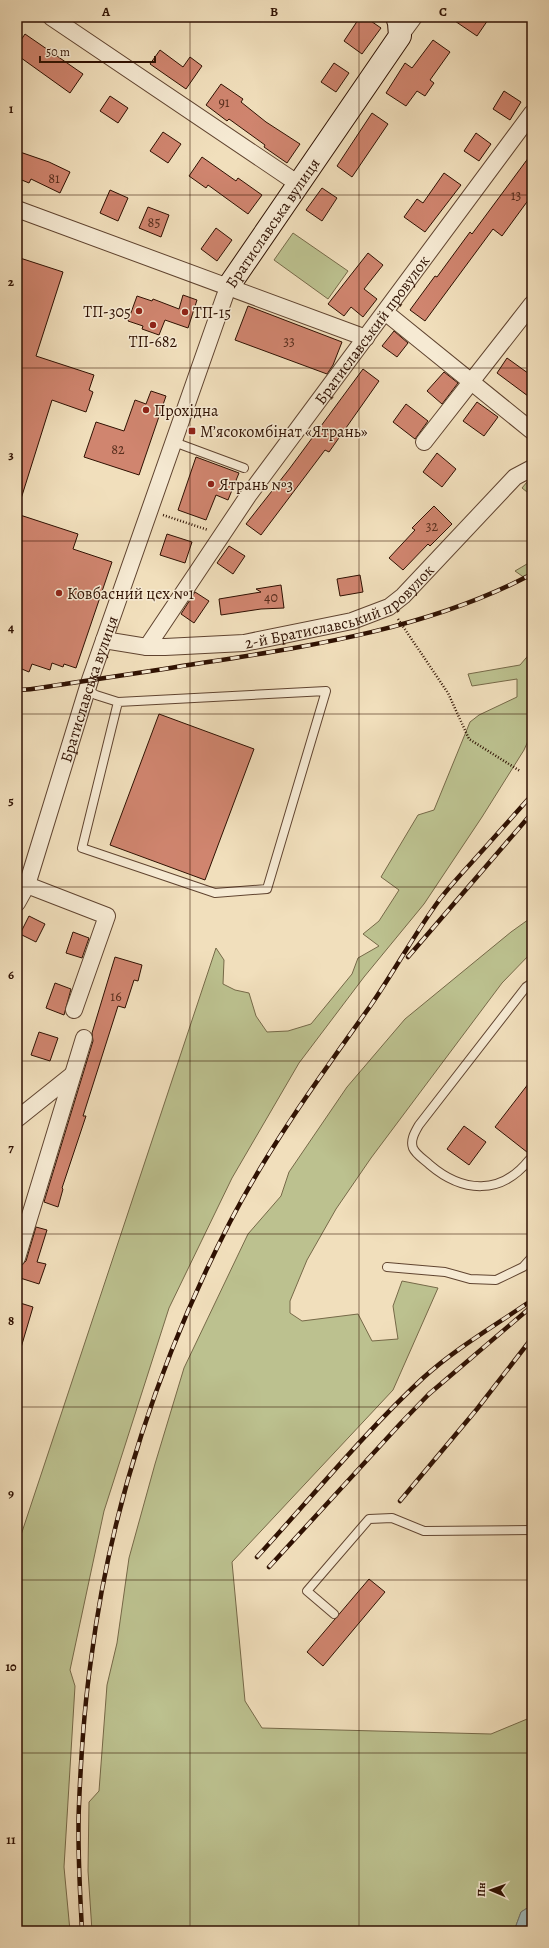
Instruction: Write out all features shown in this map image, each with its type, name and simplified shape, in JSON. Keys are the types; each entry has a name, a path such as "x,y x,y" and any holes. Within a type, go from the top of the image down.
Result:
{"street":[{"path":"51,17 297,184"},
{"name":"Братиславська вулиця","path":"17,903 27,885 87,690 228,287 297,184 398,27 414,17"},
{"name":"Братиславський провулок","path":"147,647 248,496 532,113"},
{"path":"17,209 366,338"},
{"path":"424,442 532,304"},
{"path":"385,312 532,431"},
{"name":"2-й Братиславський провулок","path":"104,640 147,647 244,643 352,621 389,607 403,596 515,477 532,468"},
{"path":"27,885 107,916 74,1010"},
{"path":"17,1258 84,1038"},
{"path":"17,1119 72,1074"}],"lane":[{"path":"174,442 244,468"},
{"path":"87,690 96,695 118,702 326,691 267,889 215,893 82,848 118,702"},
{"path":"529,1160 520,1172 505,1182 480,1187 455,1181 436,1170 412,1147 412,1138 419,1125 429,1112 526,987 532,983"},
{"path":"387,1267 445,1272 470,1279 496,1280 523,1267 532,1257"},
{"path":"334,1614 307,1591 369,1520 392,1518 424,1531 532,1530"}],"path":[{"path":"150,510 222,535"},
{"path":"389,607 448,694 469,739 520,771"}],"green space":[{"path":"293,233 348,271 328,299 274,260"},
{"path":"532,476 532,496 522,488"},
{"path":"532,561 532,583 515,571"},
{"path":"532,651 532,732 524,750 482,817 424,904 364,977 299,1063 232,1178 169,1308 104,1511 70,1670 75,1686 64,1867 70,1931 17,1931 17,1547 216,948 224,960 223,984 235,990 249,993 256,1016 267,1032 288,1031 311,1024 352,974 358,958 379,946 363,934 379,921 399,890 381,877 418,815 434,810 470,722 479,715 517,697 517,679 472,686 468,674 520,665"},
{"path":"532,917 532,952 502,983 371,1158 336,1209 307,1260 290,1301 290,1313 302,1321 358,1314 372,1341 398,1339 393,1306 402,1281 438,1288 393,1390 232,1562 245,1701 262,1728 491,1734 532,1717 532,1905 521,1912 514,1931 92,1931 88,1871 89,1802 99,1791 107,1685 117,1643 129,1558 184,1368 248,1234 281,1196 289,1172 347,1087 405,1019 511,932"}],"water":[{"path":"532,1905 532,1931 514,1931 521,1912"}],"building":[{"path":"360,17 365,17 381,28 362,54 344,41"},
{"path":"449,17 490,17 477,36"},
{"path":"25,34 83,74 70,93 17,55 17,46"},
{"path":"433,40 450,52 430,80 434,83 425,96 417,91 406,106 386,93 405,63 412,68"},
{"path":"160,50 183,67 190,57 202,66 186,89 150,64"},
{"path":"334,63 349,73 336,92 321,82"},
{"path":"221,84 243,99 241,102 266,122 300,144 287,163 229,119 227,121 206,105"},
{"path":"504,91 521,102 510,120 493,109"},
{"path":"110,96 128,108 118,123 100,111"},
{"path":"372,113 388,124 352,177 337,166"},
{"path":"163,132 181,144 168,163 150,151"},
{"path":"476,133 491,144 479,161 464,151"},
{"path":"17,151 49,162 70,172 60,193 31,179 29,183 17,178"},
{"path":"532,153 532,195 502,236 493,229 425,321 410,310 435,276 437,277 470,232 472,234"},
{"path":"202,157 236,181 238,178 262,195 248,214 208,185 206,188 189,176"},
{"path":"444,173 461,185 425,232 404,217 417,199 423,203"},
{"path":"322,188 337,198 322,221 306,210"},
{"path":"110,190 128,198 118,221 100,213"},
{"path":"148,207 169,215 161,237 139,228"},
{"path":"216,228 232,240 217,261 201,249"},
{"path":"368,253 383,265 364,289 377,299 363,317 351,307 344,316 328,304"},
{"path":"17,257 63,272 36,356 94,375 89,390 93,392 86,412 52,400 20,502 17,502"},
{"path":"183,295 197,300 188,328 165,320 159,335 142,329 143,326 128,321 137,296 152,301 153,299 179,309"},
{"path":"248,306 342,342 333,365 327,374 235,340"},
{"path":"394,331 408,343 397,357 382,346"},
{"path":"507,358 532,376 532,399 497,373"},
{"path":"363,369 379,381 329,452 325,450 261,535 246,524 290,468"},
{"path":"444,372 458,383 442,404 427,391"},
{"path":"151,391 166,396 139,475 84,457 96,422 124,431 135,400 146,404"},
{"path":"477,402 498,417 484,436 463,421"},
{"path":"406,404 428,421 415,439 393,422"},
{"path":"437,453 456,469 442,487 423,472"},
{"name":"Ятрань №3","path":"196,457 239,473 228,500 216,495 206,520 178,510"},
{"path":"434,506 452,524 430,546 428,544 403,570 389,558 415,530 412,528"},
{"name":"Ковбасний цех №1","path":"17,514 78,534 73,549 112,562 76,668 64,664 63,667 52,663 50,670 32,664 29,672 17,667"},
{"path":"167,534 192,542 185,563 160,555"},
{"path":"229,546 245,556 233,574 217,563"},
{"path":"360,575 363,592 340,596 337,579"},
{"path":"281,585 284,608 261,609 221,615 219,599 261,592 256,589"},
{"path":"195,592 209,601 194,623 181,614"},
{"path":"159,714 254,749 205,880 110,845"},
{"path":"29,916 45,924 36,942 20,934"},
{"path":"73,932 89,938 82,958 66,953"},
{"path":"115,957 142,965 138,981 134,980 125,1008 118,1006 83,1116 86,1116 62,1188 58,1207 44,1202 93,1041 92,1033"},
{"path":"55,983 71,989 64,1015 46,1008"},
{"path":"39,1032 58,1038 50,1061 31,1055"},
{"path":"532,1079 532,1156 495,1127"},
{"path":"464,1126 486,1142 469,1165 447,1149"},
{"path":"36,1227 47,1230 37,1262 46,1264 39,1284 17,1277 19,1267 26,1261"},
{"path":"17,1302 33,1307 20,1351 17,1351"},
{"path":"369,1579 385,1592 323,1666 307,1652"}],"railway":[{"path":"17,690 41,688 258,654 352,636 399,625 444,611 489,594 532,574"},
{"path":"82,1931 78,1836 81,1768 86,1696 100,1603 111,1547 125,1490 141,1435 181,1326 245,1193 279,1138 371,1005 440,899 532,795"},
{"path":"408,957 532,813"},
{"path":"257,1557 359,1443 423,1378 462,1347 532,1300"},
{"path":"269,1567 429,1394 531,1307"},
{"path":"400,1501 477,1409 532,1338"}],"place":[{"name":"ТП-305","path":"139,311"},
{"name":"ТП-15","path":"185,312"},
{"name":"ТП-682","path":"153,325"},
{"name":"Прохідна","path":"146,410"},
{"name":"М’ясокомбінат «Ятрань»","path":"192,431"},
{"name":"Ятрань №3","path":"211,484"},
{"name":"Ковбасний цех №1","path":"59,593"}]}
